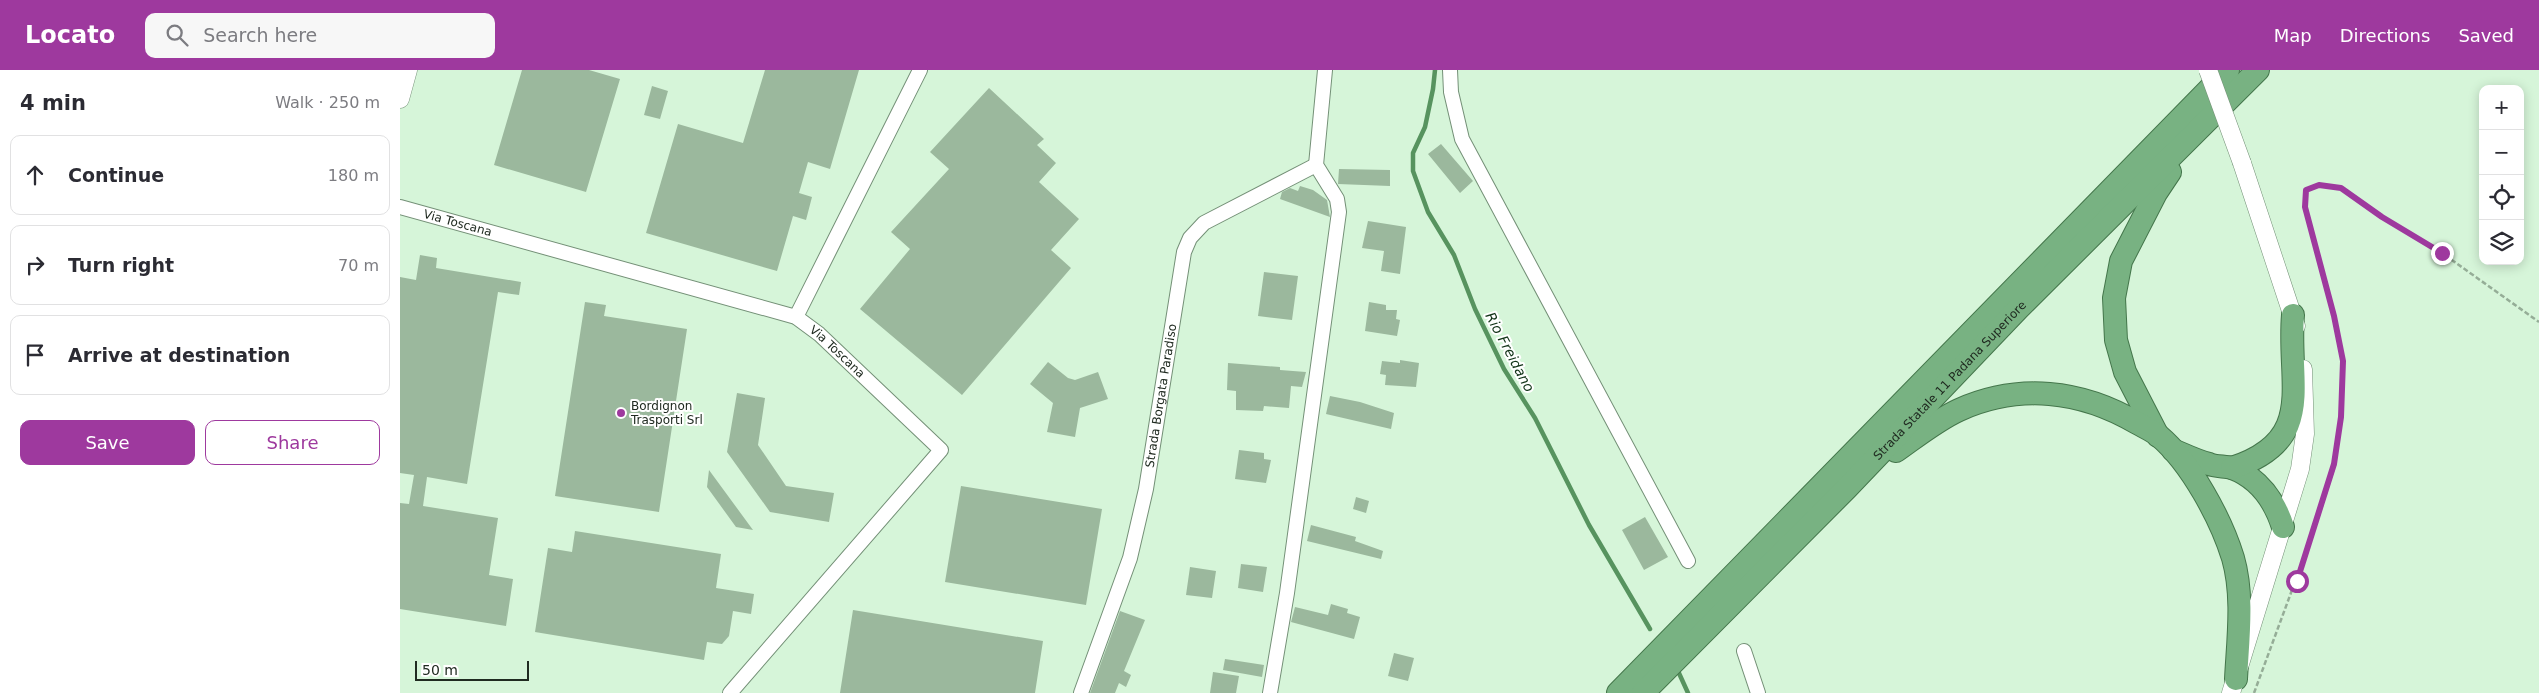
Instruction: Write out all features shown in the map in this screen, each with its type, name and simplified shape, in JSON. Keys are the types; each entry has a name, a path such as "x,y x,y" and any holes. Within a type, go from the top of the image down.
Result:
{"highway":[{"name":"Strada Statale 11 Padana Superiore","path":"1618,693 2228,70"},
{"name":"Strada Statale 11 Padana Superiore","path":"1644,693 1848,488 2019,308 2258,70"},
{"path":"2197,132 2156,193 2121,261 2114,298 2116,340 2126,372 2166,443 2211,504 2233,559 2239,607 2233,686"},
{"path":"2232,468 2267,453 2289,424 2294,404 2293,316"},
{"path":"1848,488 1913,438 1959,410 1997,397 2044,392 2083,398 2117,411 2166,443 2209,464 2232,468 2267,493 2277,509 2283,527"}],"street":[{"path":"400,99 408,70"},
{"path":"796,317 920,70"},
{"path":"1270,693 1287,593 1339,212 1337,199 1316,165 1326,70"},
{"path":"1450,70 1451,92 1462,139 1688,561"},
{"path":"2208,70 2242,163 2293,316 2303,368 2305,434 2300,469 2233,686"},
{"name":"Strada Borgata Paradiso","path":"1081,693 1130,558 1142,506 1184,252 1190,238 1204,222 1316,165"},
{"name":"Via Toscana","path":"400,207 796,317 818,334 941,450 730,693"},
{"path":"1744,651 1758,693"}],"path":[{"path":"2254,693 2297,581 2319,517 2334,464 2341,417 2343,361 2334,316 2305,207 2306,190 2319,185 2341,188 2390,222 2442,253 2539,322"}],"building":[{"path":"522,70 589,70 620,79 586,192 494,165"},
{"path":"765,70 859,70 830,169 808,162 799,193 812,197 806,220 793,216 777,271 646,233 678,124 743,143"},
{"path":"652,86 668,91 660,119 644,115"},
{"path":"989,88 1044,139 1037,145 1056,163 1039,182 1079,219 1051,250 1071,268 962,395 860,309 910,249 891,232 949,169 930,152"},
{"path":"1441,144 1473,181 1460,193 1428,154"},
{"path":"1339,169 1390,170 1390,186 1338,184"},
{"path":"1300,186 1313,190 1327,200 1330,217 1280,199 1282,192 1290,188 1298,191"},
{"path":"1368,221 1406,227 1400,274 1381,271 1384,251 1362,248"},
{"path":"420,255 437,258 436,268 521,282 519,295 498,292 467,484 427,477 423,506 498,518 489,575 513,579 506,626 400,609 400,503 409,504 414,475 400,473 400,277 416,280"},
{"path":"1264,272 1298,276 1292,320 1258,316"},
{"name":"Bordignon Trasporti Srl","path":"585,302 606,305 604,316 687,329 659,512 555,496"},
{"path":"1369,302 1386,305 1386,310 1397,310 1396,319 1400,320 1397,336 1365,331"},
{"path":"1400,360 1419,363 1416,387 1385,385 1386,375 1380,374 1382,361 1400,363"},
{"path":"1048,362 1068,378 1075,380 1098,372 1108,399 1080,408 1075,437 1047,432 1053,403 1030,384"},
{"path":"1228,363 1280,367 1280,370 1306,372 1302,387 1291,386 1289,408 1264,406 1263,411 1236,410 1236,391 1227,390"},
{"path":"737,393 765,398 758,445 786,486 834,493 829,522 770,512 727,452"},
{"path":"1330,396 1360,402 1394,413 1391,429 1326,414"},
{"path":"1239,450 1264,453 1264,459 1271,460 1266,483 1235,479"},
{"path":"709,470 753,530 736,527 707,487"},
{"path":"961,486 1102,509 1086,605 945,582"},
{"path":"1356,497 1369,501 1366,513 1353,509"},
{"path":"1645,517 1668,557 1644,570 1622,530"},
{"path":"1311,525 1356,537 1355,541 1383,551 1381,559 1307,541"},
{"path":"575,531 721,554 716,588 754,594 751,614 733,611 729,636 722,644 707,642 704,660 535,632 548,548 572,552"},
{"path":"1241,564 1267,567 1263,592 1238,588"},
{"path":"1190,567 1216,571 1212,598 1186,595"},
{"path":"1331,604 1348,609 1347,613 1360,617 1354,639 1291,622 1295,607 1328,615"},
{"path":"853,610 1043,641 1035,693 840,693"},
{"path":"1120,611 1145,620 1124,671 1131,675 1126,687 1119,683 1115,693 1090,693"},
{"path":"1394,653 1414,658 1408,681 1388,676"},
{"path":"1225,659 1264,665 1262,677 1223,670"},
{"path":"1213,672 1239,676 1236,693 1210,693"}],"waterway":[{"name":"Rio Freidano","path":"1435,70 1425,127 1413,153 1413,171 1428,212 1454,255 1475,309 1504,369 1535,418 1589,525 1650,629"},
{"name":"Rio Freidano","path":"1678,671 1688,693"}],"place":[{"name":"Bordignon Trasporti Srl","path":"621,413"}],"route":[{"path":"2297,581 2334,464 2341,417 2343,361 2334,316 2305,207 2306,190 2319,185 2341,188 2358,202 2414,238 2442,253"}]}
